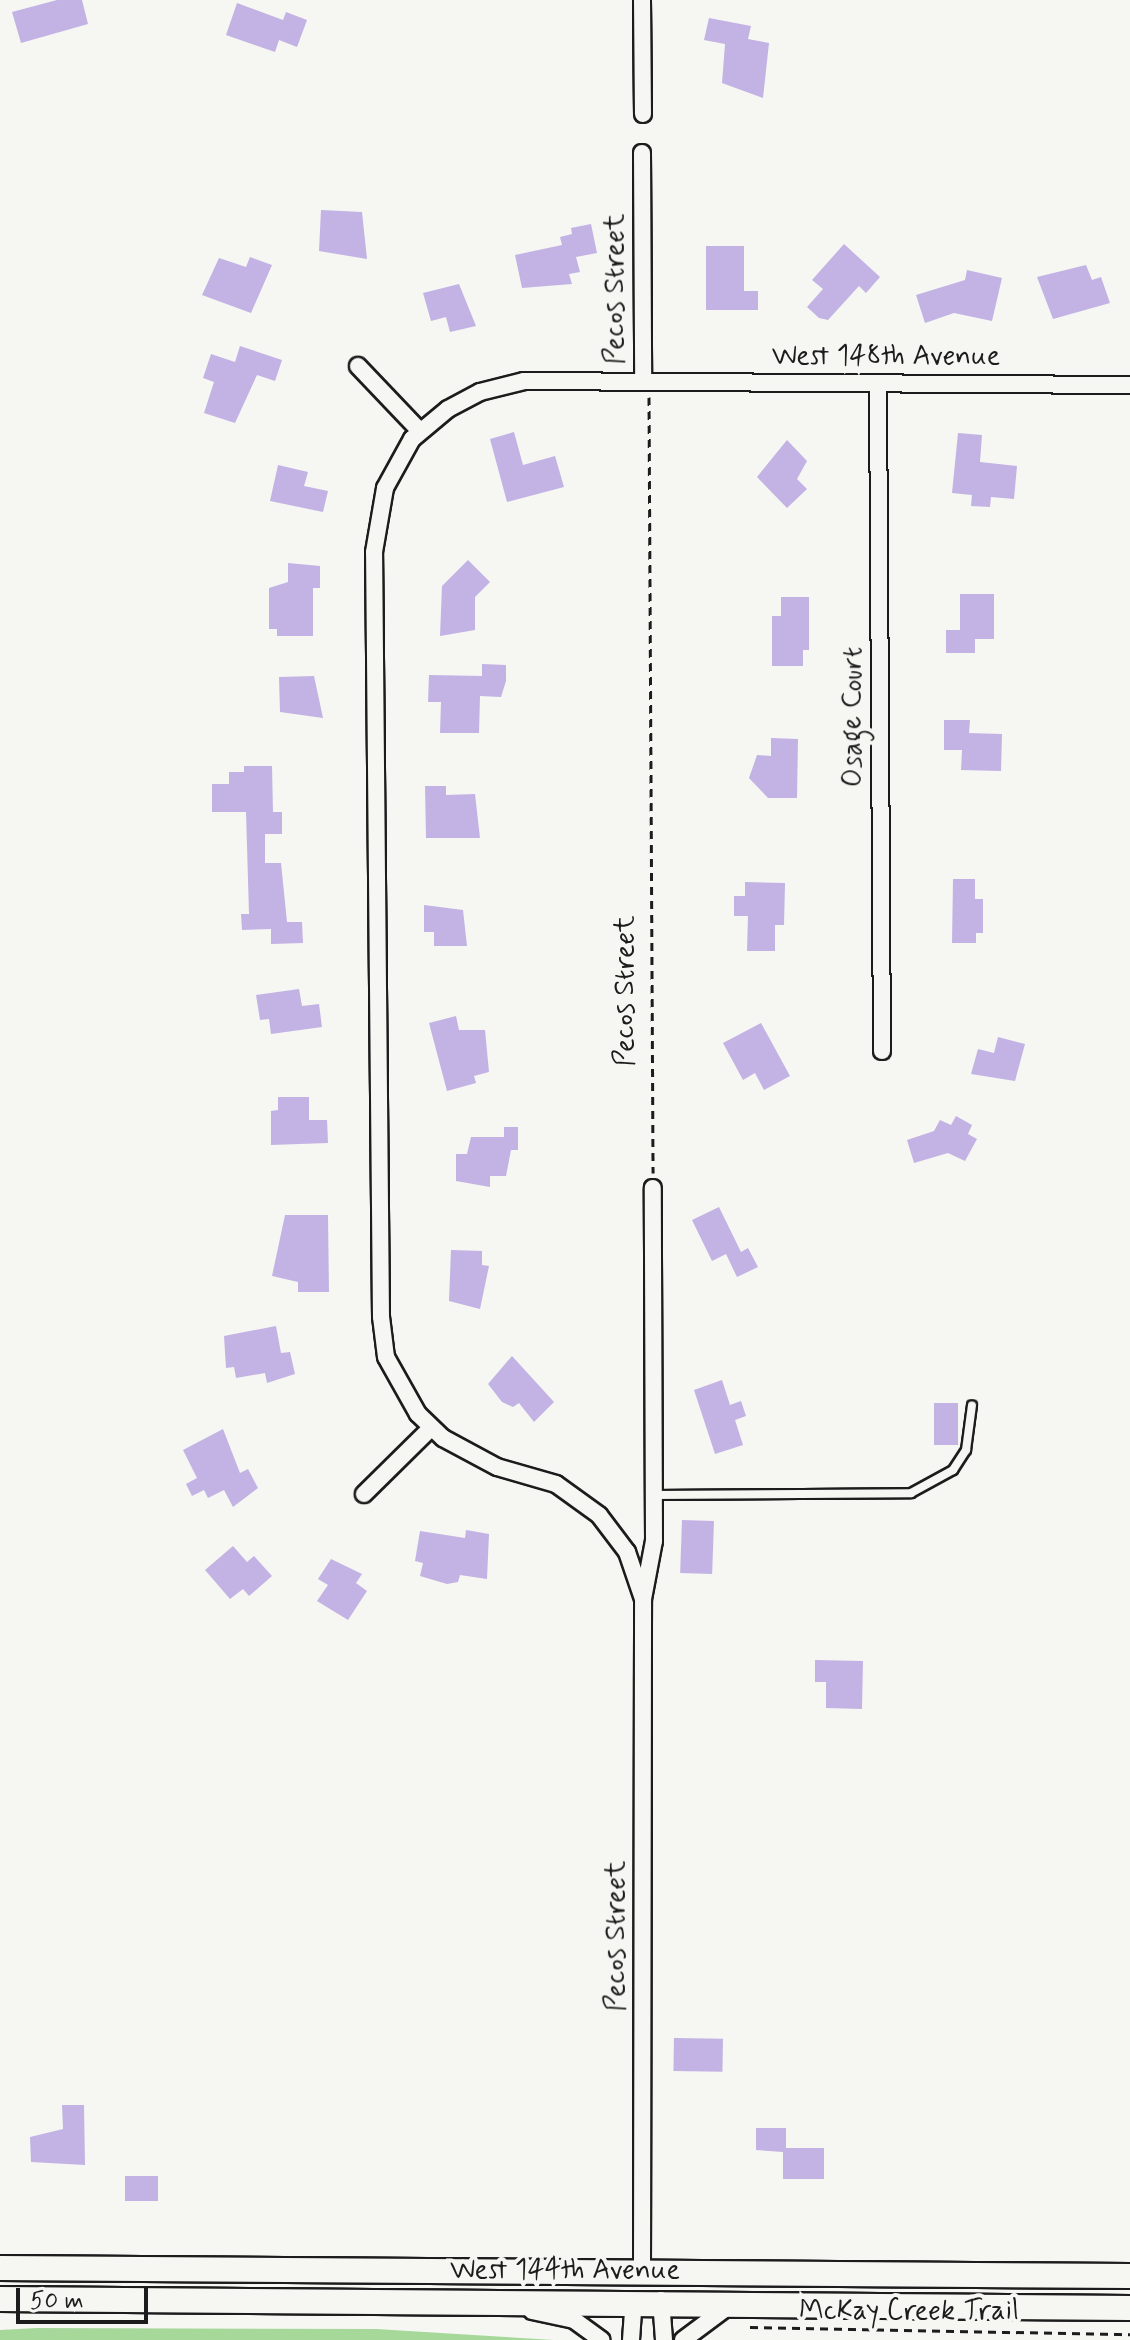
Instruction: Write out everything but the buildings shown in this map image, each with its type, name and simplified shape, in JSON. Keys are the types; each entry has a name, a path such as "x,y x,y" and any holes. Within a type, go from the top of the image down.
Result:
{"main road":[{"name":"West 144th Avenue","path":"0,2268 1130,2276"},
{"path":"459,2300 470,2290 489,2286 621,2287 642,2272"},
{"path":"646,2301 651,2292 678,2285 871,2286 891,2274"},
{"name":"West 144th Avenue","path":"0,2299 646,2301 743,2314 1130,2308"}],"street":[{"path":"642,0 643,114"},
{"name":"Pecos Street","path":"642,153 646,381 507,384 464,399 420,431 385,488 374,552 380,1270 386,1357 397,1384 431,1428 467,1454 544,1479 580,1499 620,1540 643,1599"},
{"path":"358,366 420,431"},
{"name":"West 148th Avenue","path":"646,381 1130,385"},
{"name":"Osage Court","path":"878,384 882,1051"},
{"name":"Pecos Street","path":"642,2272 643,1599 654,1541 653,1188"},
{"path":"364,1494 431,1428"},
{"path":"459,2300 574,2320 602,2340"},
{"path":"631,2340 646,2301"},
{"path":"646,2301 664,2340"},
{"path":"683,2340 701,2322 743,2314"}],"lane":[{"path":"654,1495 911,1493 953,1470 966,1450 972,1405"}],"path":[{"name":"Pecos Street","path":"646,381 653,1188"},
{"name":"McKay Creek Trail","path":"743,2314 1130,2334"}],"green space":[{"path":"376,2329 554,2340 0,2340 0,2330"}]}
